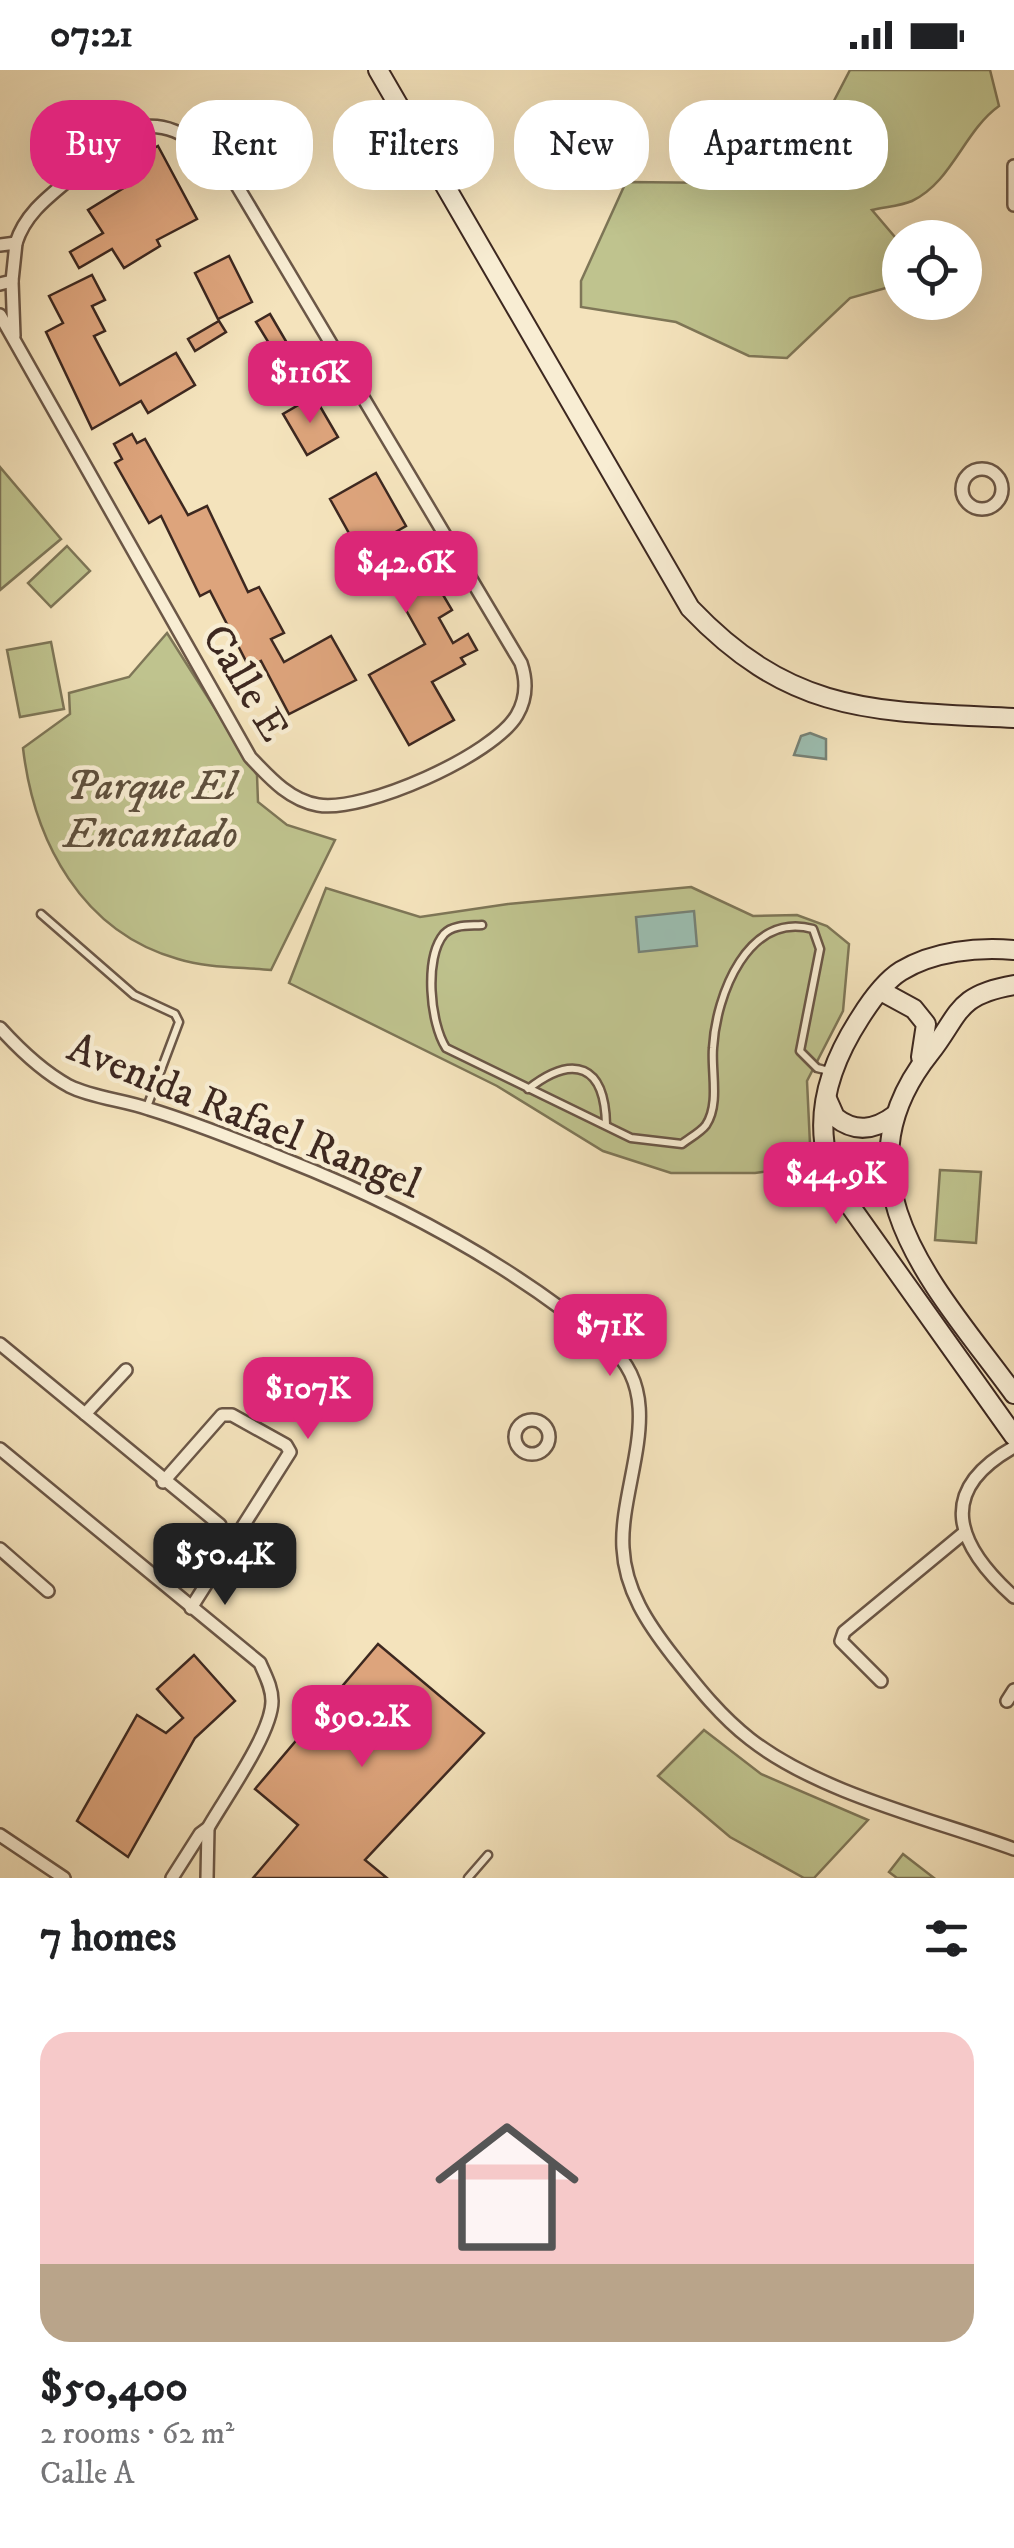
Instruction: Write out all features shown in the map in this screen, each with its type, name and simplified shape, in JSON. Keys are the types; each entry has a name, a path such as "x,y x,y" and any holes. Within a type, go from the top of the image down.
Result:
{"street":[{"path":"378,70 690,608 709,628 757,668 823,699 883,711 1014,718"},
{"name":"Calle E","path":"0,315 21,359 250,758 298,798 334,806 406,786 498,735 519,712 526,680 521,663 236,184 198,140 159,128 136,129 117,137 21,224 6,282 12,329 21,359"},
{"path":"1014,166 1014,205"},
{"path":"0,245 16,242"},
{"path":"1014,950 981,948 941,956 899,972 844,1042 830,1071 825,1094 827,1158 841,1193 1014,1436"},
{"path":"1014,985 960,1006 918,1067 895,1115 890,1140 891,1182 905,1240 1014,1394"},
{"path":"881,991 914,1009 926,1024 918,1067"},
{"name":"Avenida Rafael Rangel","path":"0,1028 28,1056 72,1087 147,1108 288,1160 428,1224 525,1282 615,1351 632,1376 639,1401 639,1428 624,1532 628,1578 652,1629 707,1699 750,1739 810,1774 1014,1850"},
{"path":"825,1094 835,1117 856,1128 878,1126 895,1115"},
{"path":"0,1344 163,1482 220,1525"},
{"path":"85,1414 126,1370"},
{"path":"163,1482 222,1415 286,1445 290,1452 190,1608"},
{"path":"1014,1447 998,1456 963,1492 960,1519 995,1580 1014,1597"},
{"path":"1,1451 260,1663 272,1703 208,1828 207,1878"},
{"path":"881,1681 841,1641 844,1632 965,1532"},
{"path":"0,1549 48,1591"},
{"path":"172,1878 208,1828"},
{"path":"0,1835 64,1878"}],"lane":[{"path":"41,914 134,995 175,1014 179,1022 147,1108"},
{"path":"482,925 453,927 443,935 437,950 432,969 441,1040 446,1048 631,1138 682,1144 705,1126 713,1103 712,1045 730,980 754,942 774,928 792,924 813,929 820,949 800,1051 817,1068 830,1071"},
{"path":"528,1089 550,1072 577,1067 596,1078 606,1098 606,1125"},
{"path":"468,1878 488,1855"}],"green space":[{"path":"850,70 990,70 999,106 976,129 938,182 908,203 872,210 882,222 882,289 850,298 787,358 749,356 676,322 581,307 581,281 622,190 649,190 649,182 669,182 669,190 888,190 888,100 834,100"},
{"path":"0,467 61,539 0,590"},
{"path":"67,546 90,571 51,607 28,583"},
{"name":"Parque El Encantado","path":"167,633 257,775 258,802 287,825 335,840 271,970 189,962 144,946 115,928 69,879 38,817 23,748 70,714 69,693 129,677"},
{"path":"51,642 64,709 20,717 7,650"},
{"path":"691,887 753,916 797,915 827,926 849,944 843,1011 807,1081 811,1165 755,1173 671,1173 603,1151 497,1086 289,983 326,888 420,917 508,904"},
{"path":"940,1170 981,1172 976,1243 935,1240"},
{"path":"704,1730 761,1774 868,1820 814,1878 804,1878 730,1837 658,1776"},
{"path":"903,1854 934,1878 897,1878 889,1872"}],"shaded area":[{"path":"810,733 826,739 826,759 794,755 801,736"},
{"path":"694,911 697,946 639,952 636,917"}],"building":[{"path":"156,147 176,180 176,190 182,190 197,219 157,240 160,246 124,268 112,249 79,268 70,252 103,233 88,210 120,190 156,190"},
{"path":"229,256 252,302 218,319 195,273"},
{"path":"92,275 105,300 92,306 105,331 94,336 120,385 176,353 195,385 148,413 141,401 92,429 46,332 63,323 49,296"},
{"path":"270,314 297,360 269,376 260,362 275,353 256,322"},
{"path":"219,321 226,332 195,351 188,339"},
{"path":"314,396 338,437 307,455 283,414"},
{"path":"132,434 137,443 145,439 188,515 207,506 248,592 259,587 284,633 271,639 284,662 331,636 356,680 289,714 261,661 249,667 210,591 200,596 161,516 149,523 115,463 122,459 114,444"},
{"path":"376,473 406,526 394,533 419,577 429,571 452,610 439,618 453,643 468,634 477,650 461,658 465,664 432,682 454,720 409,745 369,675 425,644 388,578 402,570 384,539 360,553 330,499"},
{"path":"378,1644 484,1733 365,1860 387,1878 253,1878 298,1825 255,1789"},
{"path":"194,1655 235,1701 195,1738 128,1857 77,1821 137,1715 166,1733 183,1718 157,1689"}]}
